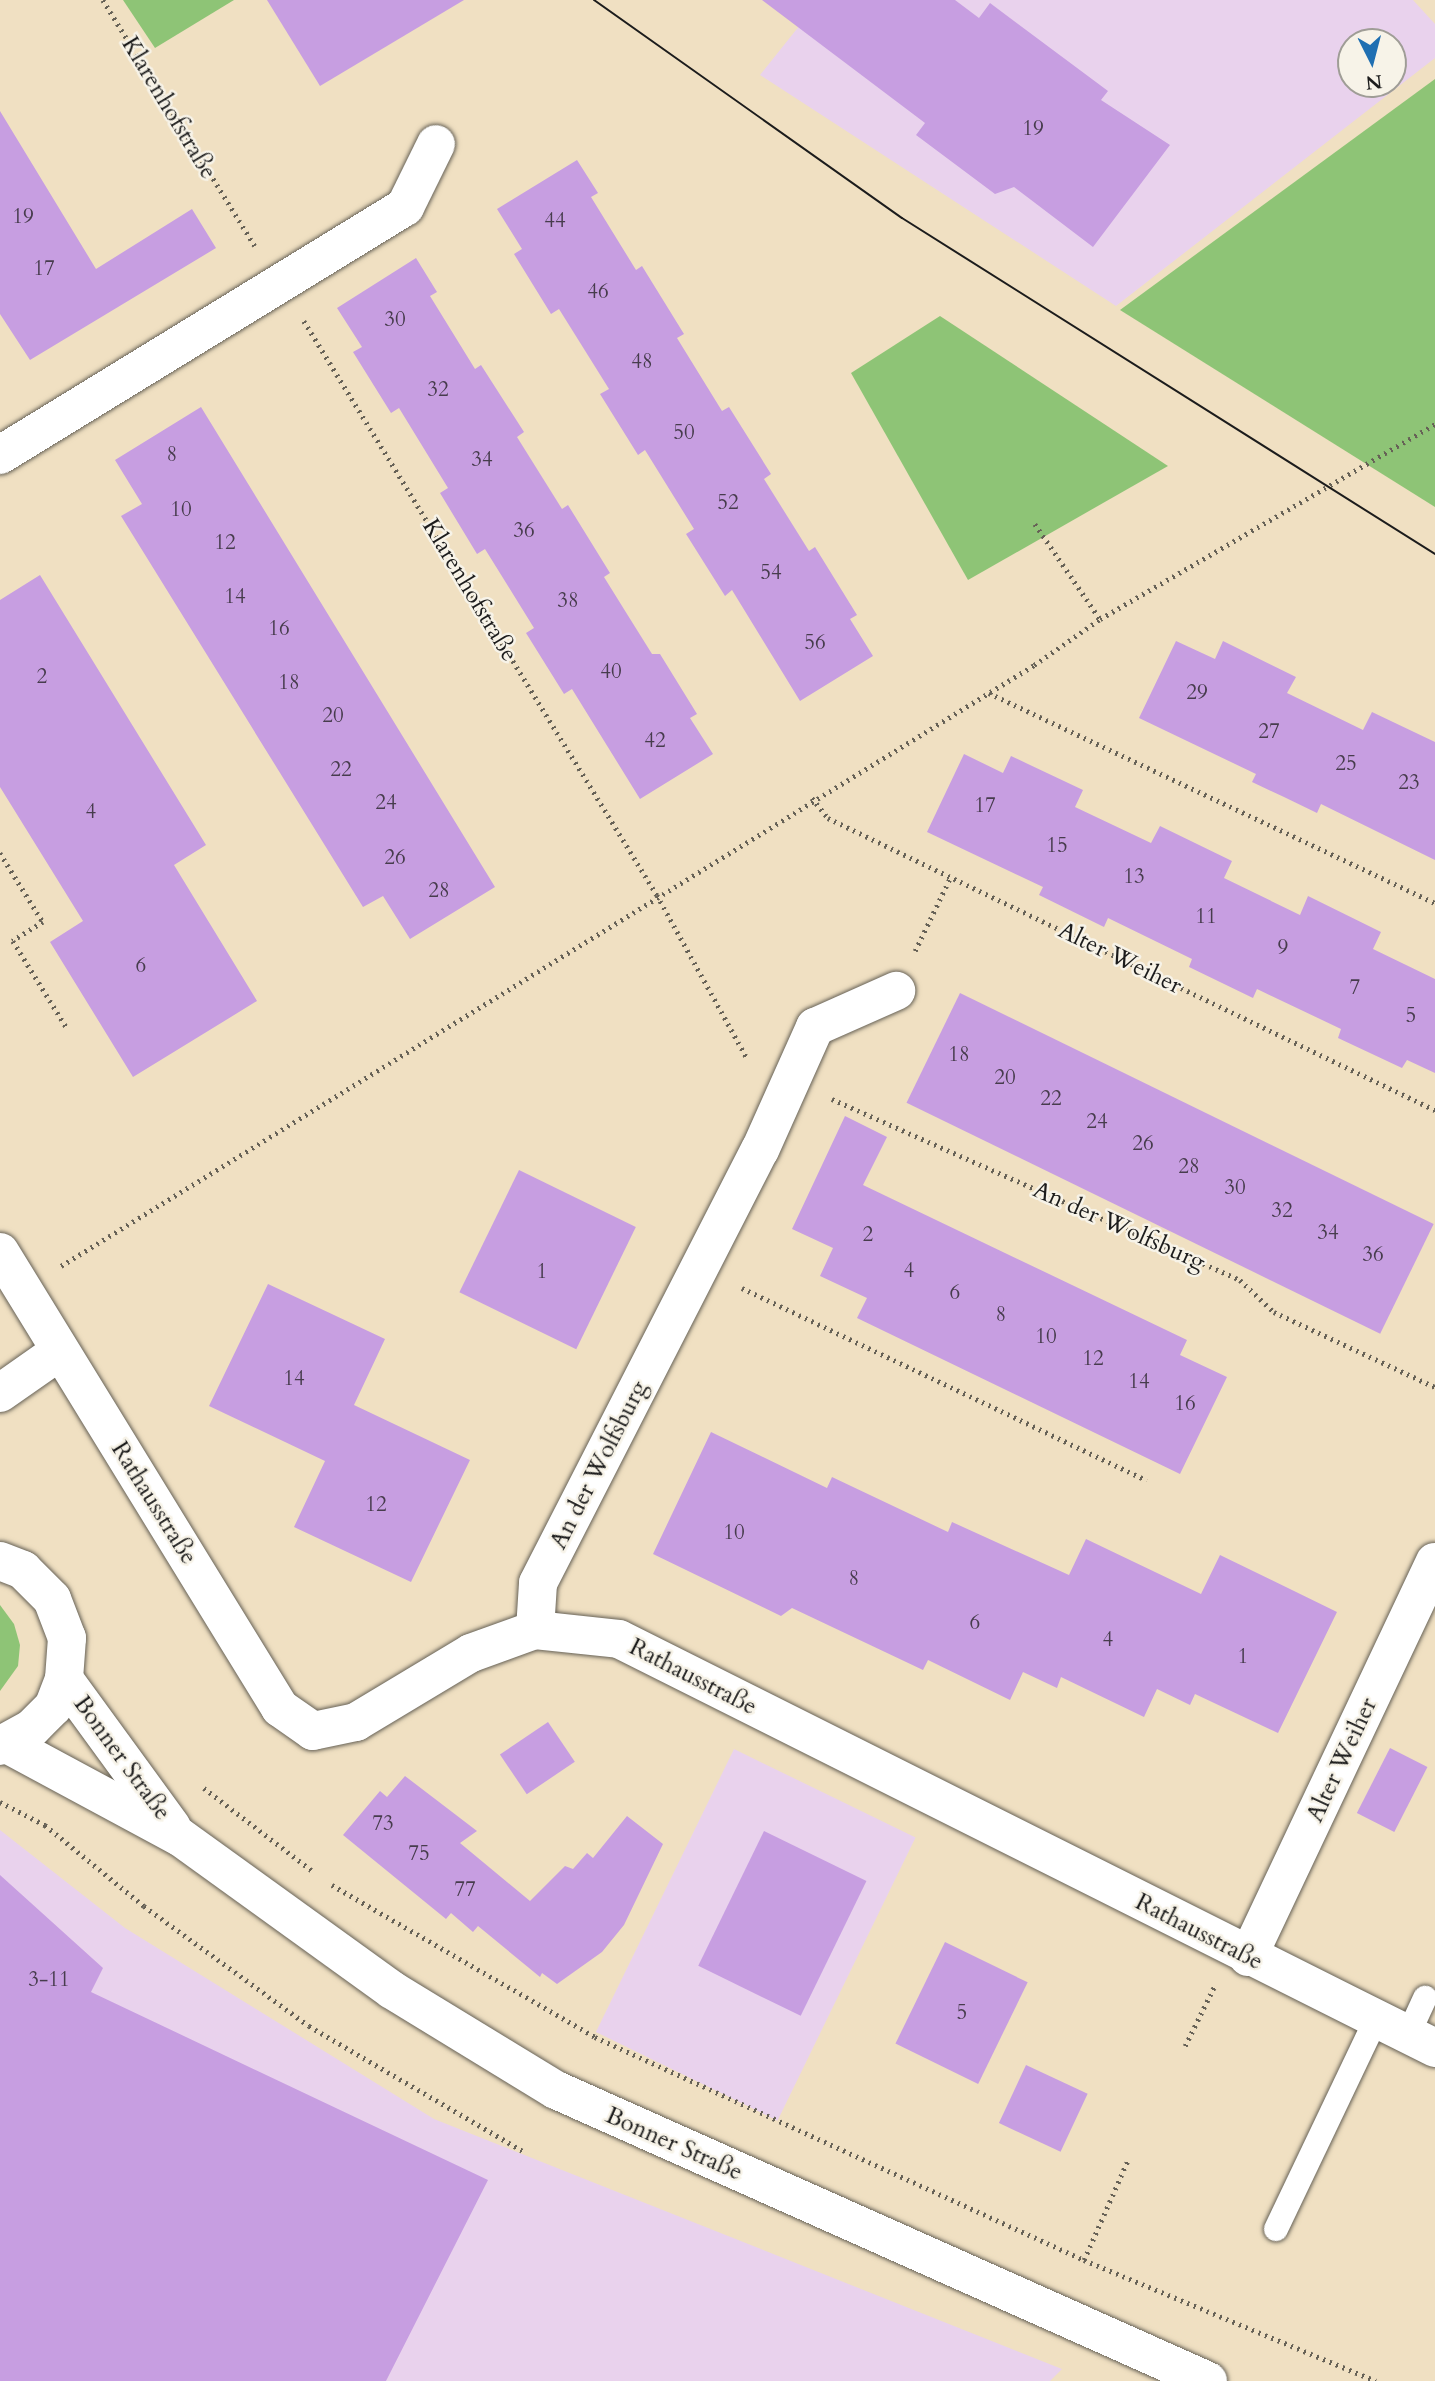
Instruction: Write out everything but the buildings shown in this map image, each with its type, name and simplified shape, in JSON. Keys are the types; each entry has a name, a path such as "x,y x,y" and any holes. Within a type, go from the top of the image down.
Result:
{"street":[{"path":"0,455 281,287 405,208 436,144"},
{"name":"An der Wolfsburg","path":"535,1630 538,1583 700,1268 785,1097 815,1027 896,990"},
{"name":"Rathausstraße","path":"0,1252 25,1288 280,1707 313,1731 356,1722 471,1653 535,1630 619,1639 1406,2034"},
{"path":"0,1393 61,1351"},
{"path":"0,1561 23,1570 52,1599 67,1638 64,1679 52,1707 33,1728 4,1745"},
{"name":"Alter Weiher","path":"1240,1953 1435,1562"},
{"name":"Bonner Straße","path":"64,1679 180,1837"},
{"name":"Bonner Straße","path":"4,1745 180,1837 392,1990 556,2090 1208,2381"}],"lane":[{"path":"1276,2228 1406,2034 1425,1998"}],"path":[{"name":"Klarenhofstraße","path":"103,0 785,1097"},
{"path":"25,1288 812,798 989,692 1100,619 1435,424"},
{"path":"1035,524 1100,619"},
{"path":"989,692 1435,903"},
{"name":"Alter Weiher","path":"812,798 828,818 1435,1110"},
{"path":"0,853 43,922 13,941 67,1028"},
{"path":"896,990 951,876"},
{"name":"An der Wolfsburg","path":"785,1097 1240,1280 1274,1312 1435,1387"},
{"path":"700,1268 1147,1480"},
{"path":"199,1784 318,1876"},
{"path":"0,1802 45,1825 145,1906 309,2025 523,2151"},
{"path":"329,1884 595,2037 1084,2260 1376,2381"},
{"path":"1185,2046 1240,1953"},
{"path":"1084,2260 1128,2160"}],"shaded area":[{"path":"820,0 1413,0 1435,24 1435,58 1407,80 1407,28 1337,28 1337,98 1384,98 1116,306 760,75"},
{"path":"734,1749 916,1838 777,2121 596,2032"},
{"path":"0,1830 125,1928 434,2119 1062,2369 1050,2381 0,2381"}],"green space":[{"path":"123,0 234,0 155,48"},
{"path":"1435,79 1435,507 1120,310"},
{"path":"940,316 1168,466 968,580 851,373"},
{"path":"0,1605 14,1624 20,1645 18,1666 0,1691"}],"tram line":[{"path":"594,0 902,218 1435,554"}]}
